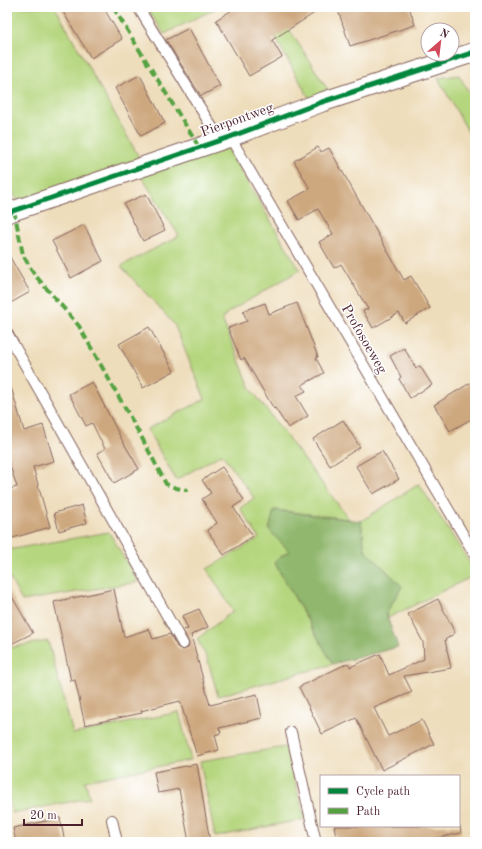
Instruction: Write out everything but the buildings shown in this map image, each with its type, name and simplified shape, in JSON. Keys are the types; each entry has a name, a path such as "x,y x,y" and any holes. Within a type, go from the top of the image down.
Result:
{"street":[{"name":"Pierpontweg","path":"7,213 225,138 322,102 475,52"}],"lane":[{"name":"Profosoeweg","path":"138,7 225,138 475,555"},
{"path":"7,333 183,644"},
{"path":"291,732 316,842"},
{"path":"112,820 117,842"}],"green space":[{"path":"7,7 55,7 140,159 18,202 7,181"},
{"path":"146,7 219,7 164,34"},
{"path":"258,7 275,7 330,93 309,98"},
{"path":"459,75 475,103 475,144 438,78"},
{"path":"227,148 300,270 227,313 222,319 251,389 349,519 275,510 289,551 274,562 333,664 218,696 207,658 197,639 233,611 207,569 259,538 240,508 254,498 222,454 176,480 147,429 205,399 174,324 121,266 179,236 141,176"},
{"path":"419,484 475,571 475,575 388,618 386,614 402,586 365,550 361,521"},
{"path":"274,510 361,521 365,550 402,586 386,614 398,647 333,664 274,562 289,551 269,530"},
{"path":"109,532 138,582 22,601 7,573 7,550"},
{"path":"48,641 73,734 179,712 191,760 85,781 90,798 12,813 7,794 7,648"},
{"path":"285,747 305,819 215,837 200,761"}],"marked path":[{"path":"113,7 199,147"},
{"path":"14,210 23,255 34,274 79,326 166,484 176,488 188,490"}],"cycle path":[{"path":"7,213 230,137 322,102 475,52"}]}
